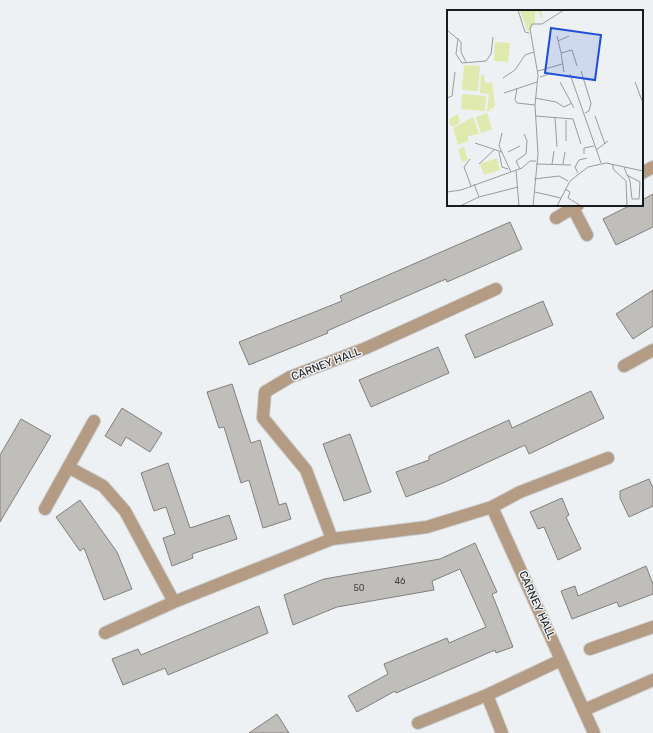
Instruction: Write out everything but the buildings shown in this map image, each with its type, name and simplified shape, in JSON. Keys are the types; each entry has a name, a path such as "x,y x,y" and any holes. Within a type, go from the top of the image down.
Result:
{"street":[{"path":"643,172 653,167"},
{"path":"556,218 576,206 587,235"},
{"name":"CARNEY HALL","path":"332,539 306,470 263,418 265,392 290,377 366,348 496,289"},
{"path":"624,366 653,350"},
{"path":"45,510 94,421"},
{"path":"105,633 174,602 332,539 427,527 492,507 520,492 608,458"},
{"path":"68,467 103,486 125,511 174,602"},
{"name":"CARNEY HALL","path":"492,507 594,733"},
{"path":"590,649 652,631"},
{"path":"418,723 487,695 561,660"},
{"path":"584,710 653,680"},
{"path":"487,695 502,733"}]}
